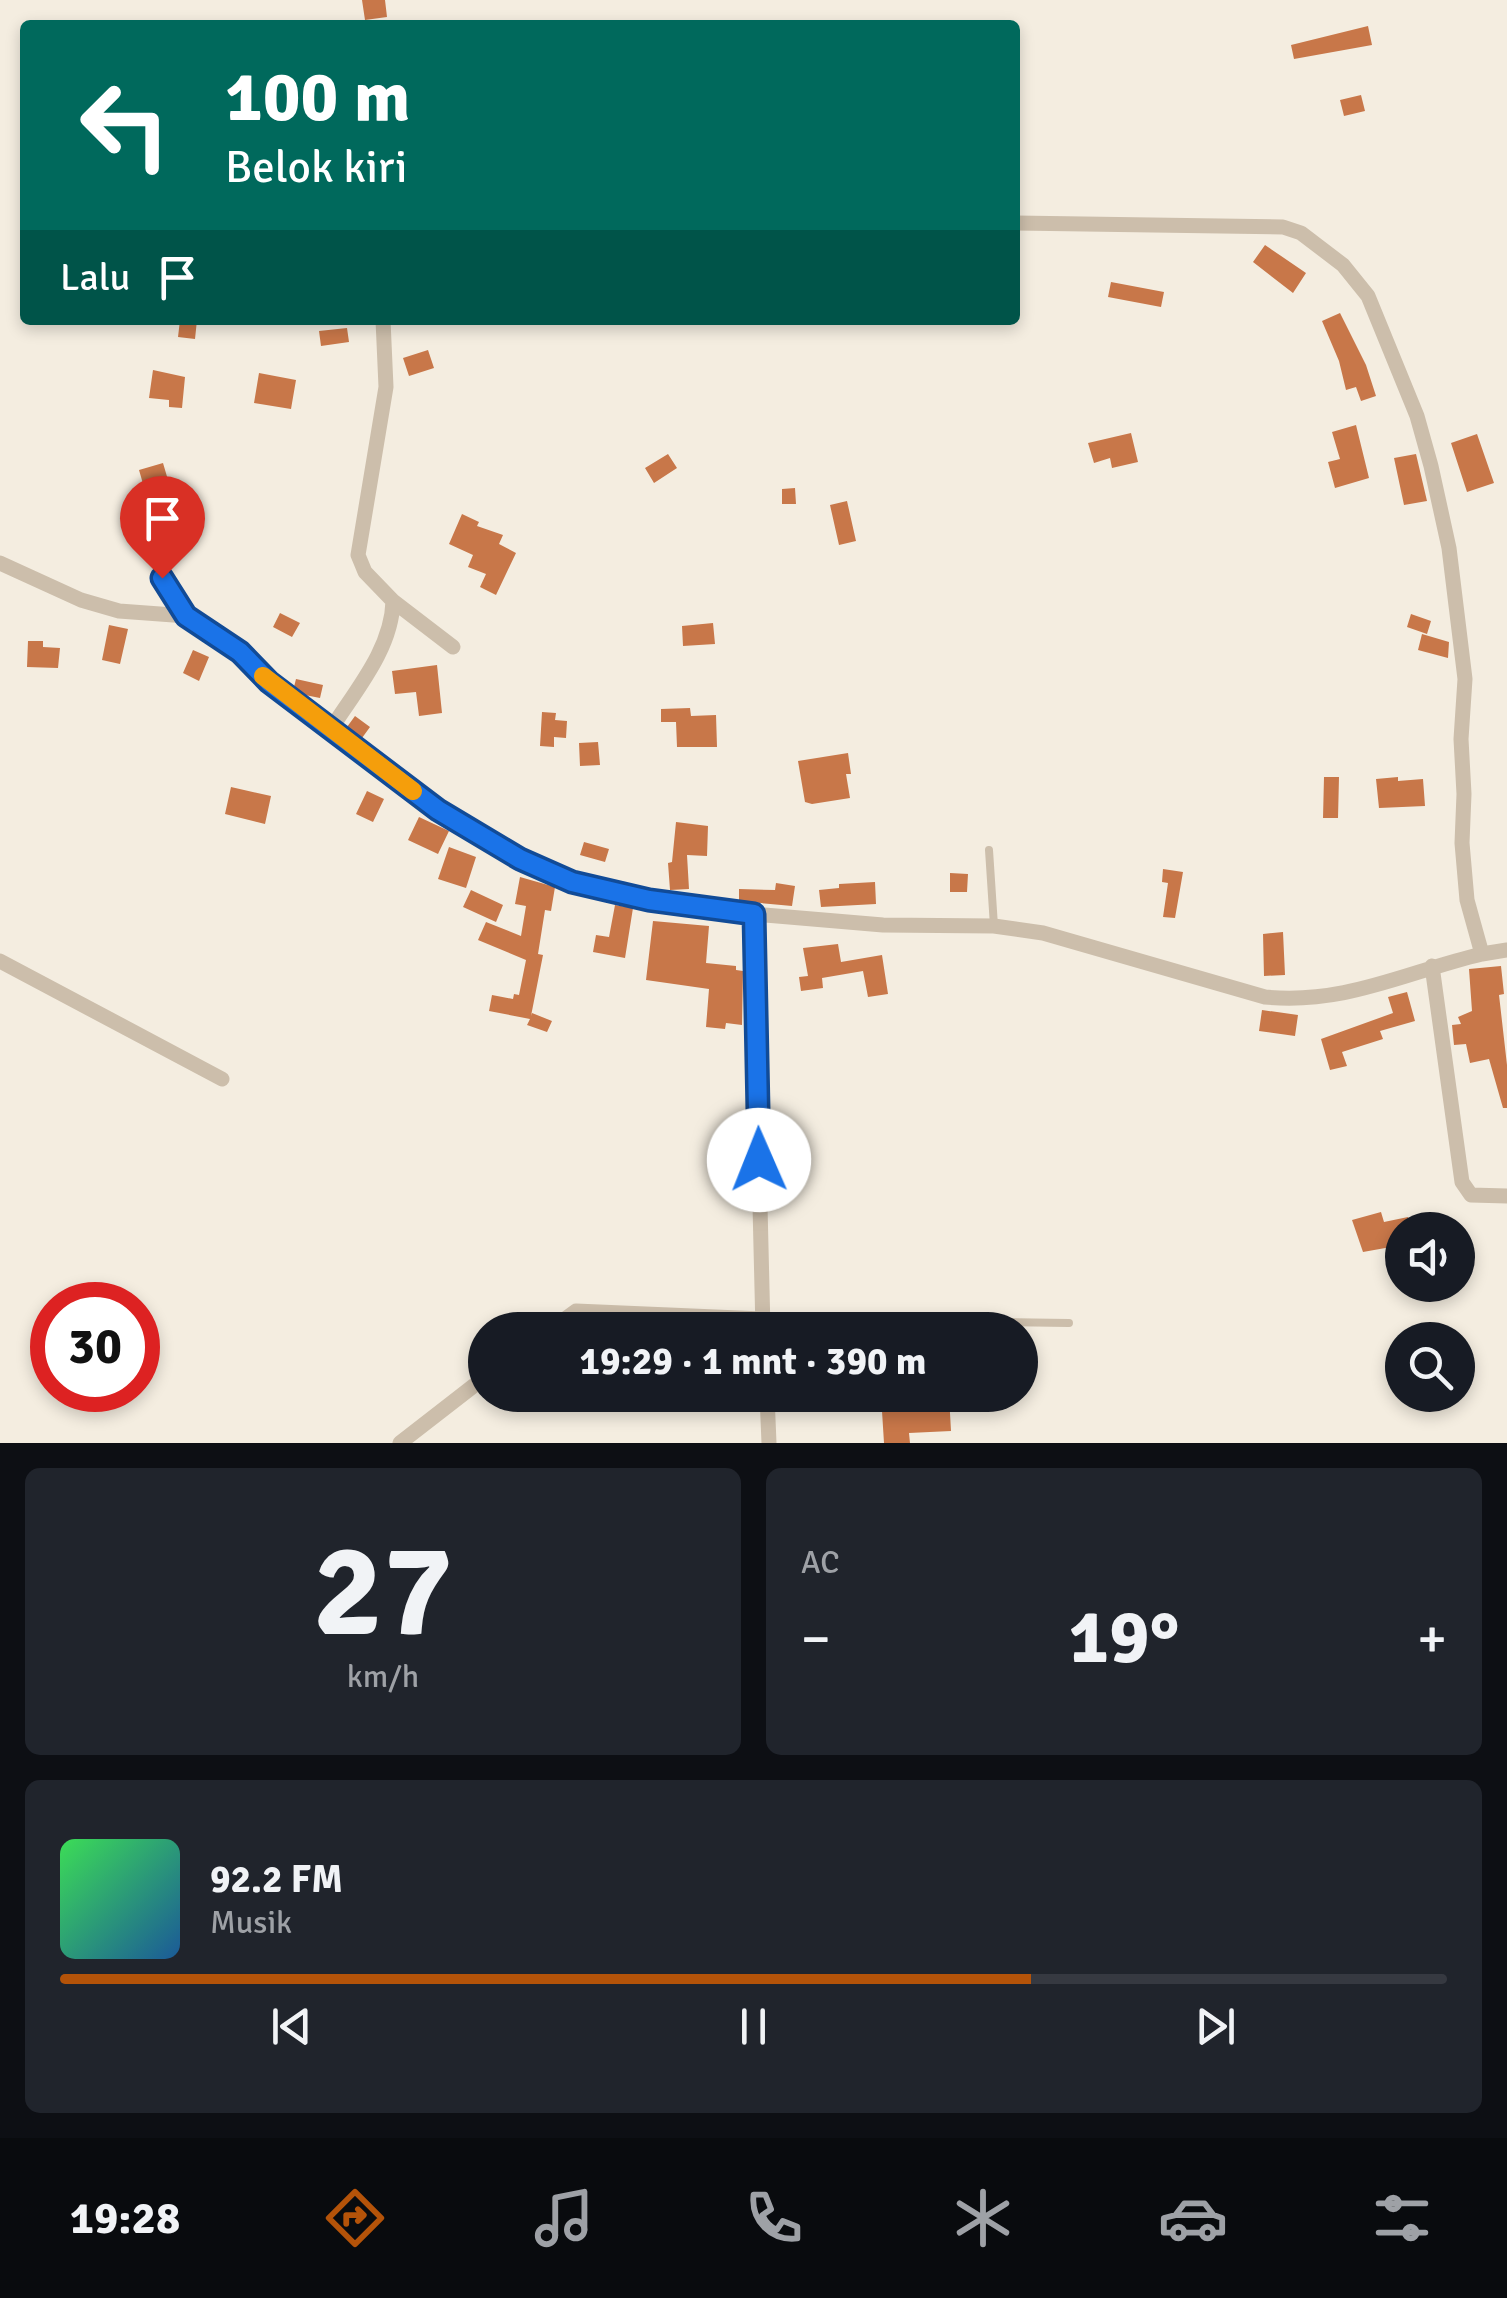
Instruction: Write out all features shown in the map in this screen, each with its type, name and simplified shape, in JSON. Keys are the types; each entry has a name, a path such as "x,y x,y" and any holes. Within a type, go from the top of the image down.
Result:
{"street":[{"path":"1020,223 1283,226 1301,233 1342,265 1368,296 1417,416 1450,548 1466,679 1461,739 1464,862 1467,900 1482,954"},
{"path":"383,325 386,387 358,555 374,584 453,647"},
{"path":"0,564 81,600 118,611 186,616"},
{"path":"162,578 186,616 240,652 269,682 438,810 520,859 572,882 649,900 754,914 882,924 994,926 1043,933 1265,997 1299,1000 1344,995 1432,966 1507,950"},
{"path":"330,729 381,650 394,602"},
{"path":"754,914 763,1312"},
{"path":"0,961 222,1080"},
{"path":"1432,966 1462,1182 1471,1196 1507,1196"},
{"path":"400,1443 468,1389"},
{"path":"767,1412 769,1443"}],"lane":[{"path":"989,850 994,926"},
{"path":"1038,1323 1068,1323"}],"building":[{"path":"362,0 385,0 387,17 365,20"},
{"path":"1368,26 1372,45 1294,59 1291,45"},
{"path":"1361,95 1365,111 1344,116 1340,100"},
{"path":"1265,245 1306,273 1293,293 1253,262"},
{"path":"1111,282 1164,292 1161,307 1108,297"},
{"path":"1340,313 1366,365 1376,396 1361,401 1356,387 1346,390 1322,321"},
{"path":"179,325 196,325 195,339 178,337"},
{"path":"347,328 349,342 321,346 319,331"},
{"path":"428,350 434,368 409,376 403,358"},
{"path":"153,370 185,377 182,408 169,407 169,400 149,398"},
{"path":"259,373 296,380 291,409 254,403"},
{"path":"1356,425 1369,478 1335,488 1328,462 1340,459 1332,432"},
{"path":"1131,433 1138,462 1112,468 1110,458 1094,463 1088,443"},
{"path":"1477,434 1494,483 1467,492 1451,443"},
{"path":"668,454 677,468 654,483 645,468"},
{"path":"1416,454 1427,501 1404,505 1394,458"},
{"path":"163,463 168,480 158,483 160,490 146,494 139,470"},
{"path":"795,488 796,504 782,504 782,489"},
{"path":"847,501 856,541 839,545 830,505"},
{"path":"462,514 479,522 477,526 503,535 499,544 516,553 496,595 480,587 486,574 468,567 473,555 449,544"},
{"path":"280,613 300,623 292,637 273,627"},
{"path":"1411,614 1431,621 1427,634 1407,627"},
{"path":"713,623 715,644 683,646 682,626"},
{"path":"109,625 128,629 120,664 102,660"},
{"path":"1422,634 1449,642 1448,658 1418,650"},
{"path":"28,641 43,641 43,647 60,648 58,668 27,667"},
{"path":"193,650 209,657 199,681 183,673"},
{"path":"437,665 442,713 419,716 416,692 395,694 392,671"},
{"path":"296,679 323,685 320,698 305,695 294,687"},
{"path":"690,708 691,716 716,715 717,747 677,747 676,722 661,722 661,709"},
{"path":"542,712 556,713 555,720 567,721 566,738 554,737 554,747 540,746"},
{"path":"355,716 370,727 362,738 347,727"},
{"path":"598,742 600,765 580,766 579,743"},
{"path":"848,753 850,798 805,802 798,761"},
{"path":"1324,777 1339,777 1338,818 1323,818"},
{"path":"1398,777 1398,781 1423,779 1425,806 1379,808 1376,779"},
{"path":"231,787 271,796 265,824 225,814"},
{"path":"367,791 384,799 373,822 356,814"},
{"path":"419,817 449,831 438,854 408,840"},
{"path":"676,822 708,826 707,856 687,855 689,889 670,890 668,863 672,862"},
{"path":"584,842 609,849 605,862 580,855"},
{"path":"449,847 476,857 466,888 438,879"},
{"path":"1163,869 1183,872 1175,918 1163,917 1168,883 1162,882"},
{"path":"950,873 968,874 967,892 950,892"},
{"path":"520,877 555,887 551,911 545,910 538,954 543,955 531,1016 532,1013 552,1021 547,1032 527,1025 530,1019 489,1011 492,995 513,999 514,994 519,995 526,960 478,940 486,922 521,936 526,906 515,904"},
{"path":"875,882 876,904 821,907 819,890 839,888 839,884"},
{"path":"776,883 795,886 792,906 739,901 739,889 775,890"},
{"path":"471,890 503,905 496,922 463,907"},
{"path":"615,905 633,908 625,958 593,952 596,935 609,937"},
{"path":"653,921 709,926 706,963 736,966 736,970 743,971 742,1025 726,1023 725,1029 706,1027 709,989 646,980"},
{"path":"1283,932 1285,975 1264,976 1263,934"},
{"path":"838,944 841,962 882,955 888,994 868,997 863,971 822,978 823,988 801,991 799,977 808,976 803,948"},
{"path":"1501,966 1504,994 1499,995 1507,1065 1507,1108 1503,1108 1489,1059 1470,1063 1466,1044 1454,1045 1452,1025 1461,1024 1458,1017 1472,1011 1469,969"},
{"path":"1407,992 1415,1021 1380,1031 1383,1039 1342,1052 1347,1066 1330,1070 1321,1039 1393,1013 1388,997"},
{"path":"1262,1010 1298,1015 1295,1036 1259,1031"},
{"path":"1381,1212 1385,1248 1363,1252 1352,1220"},
{"path":"882,1412 950,1412 951,1431 909,1433 910,1443 884,1443"}],"slow traffic":[{"path":"263,676 413,791"}],"route":[{"path":"162,578 186,616 215,632 269,682 438,810 520,859 572,882 649,900 754,914 759,1160"}]}
